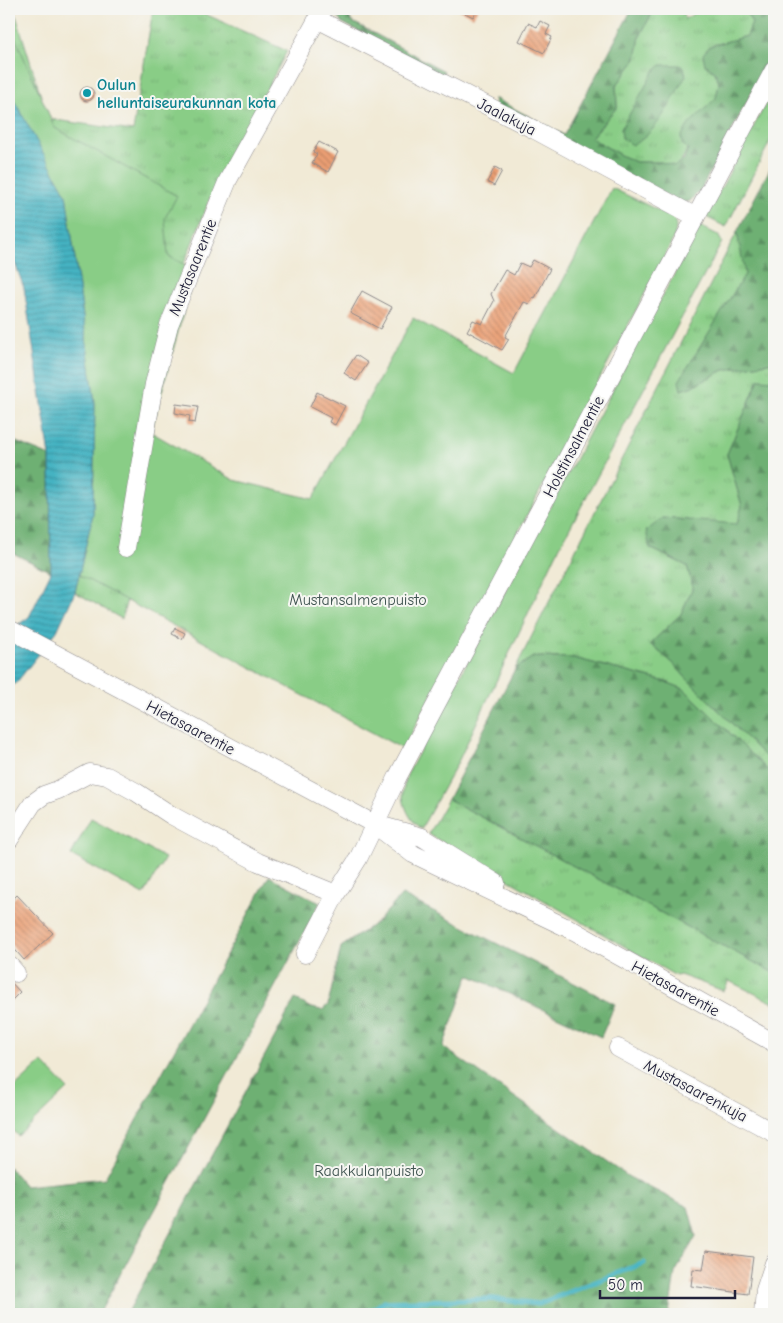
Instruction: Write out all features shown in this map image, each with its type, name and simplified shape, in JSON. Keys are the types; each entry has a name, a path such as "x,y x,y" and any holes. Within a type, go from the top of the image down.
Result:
{"street":[{"name":"Jaalakuja","path":"320,14 696,217"},
{"name":"Mustasaarentie","path":"126,548 154,384 168,325 228,180 320,14"},
{"name":"Holstinsalmentie","path":"305,954 336,894 358,860 407,758 774,70"},
{"name":"Hietasaarentie","path":"9,629 374,824 413,854 578,933 774,1043"},
{"path":"9,840 33,804 44,795 58,790 90,773 107,776 171,815 258,862 336,894"},
{"name":"Mustasaarenkuja","path":"618,1048 774,1132"},
{"path":"762,1314 765,1290 774,1263"}],"green space":[{"path":"9,9 14,9 48,119 133,131 153,9 194,9 287,51 214,188 160,324 132,580 122,619 75,592 93,514 95,403 66,194 9,98"},
{"path":"336,9 347,9 351,21 444,71 442,75 341,22 335,13"},
{"path":"632,9 654,9 640,36 636,59 616,86 617,107 591,138 636,162 661,162 675,166 684,159 688,149 683,145 681,137 689,124 716,98 719,83 715,72 705,65 703,54 710,46 747,36 752,23 744,9 774,9 774,50 700,191 690,201 681,203 495,106 494,98 564,135"},
{"path":"654,9 686,9 683,14 685,19 701,9 744,9 752,23 747,36 710,46 705,65 715,72 719,83 716,99 689,124 688,147 684,157 675,167 661,162 636,162 591,138 617,107 616,86 636,59 640,36"},
{"name":"Mustansalmenpuisto","path":"9,24 55,128 177,196 165,218 168,256 197,271 192,280 151,432 234,480 313,499 413,318 514,373 612,188 672,217 674,220 676,231 670,246 403,749 79,575 93,514 95,403 66,194 9,98"},
{"path":"661,65 680,65 684,68 686,76 656,125 641,140 632,145 622,138 621,129 654,71"},
{"path":"774,88 774,134 726,227 706,217"},
{"path":"774,161 774,362 724,370 681,390 679,381 745,274 737,232"},
{"path":"700,226 718,235 722,242 556,554 459,760 421,829 411,818 404,802 403,790 407,775"},
{"path":"737,232 746,274 680,381 681,390 724,370 774,362 774,380 759,379 727,454 742,506 737,525 663,518 650,548 687,566 693,587 681,614 650,644 673,663 774,765 774,776 684,689 666,682 574,658 533,657 515,669"},
{"path":"759,379 774,380 774,765 673,663 650,644 681,614 693,587 687,566 650,548 646,531 663,518 737,524 742,506 727,454"},
{"path":"9,439 50,456 51,572 9,551"},
{"path":"533,657 574,658 666,682 684,689 774,776 774,973 448,799 515,669"},
{"path":"448,799 774,973 774,1003 729,981 724,991 680,975 676,976 428,834"},
{"path":"91,818 165,858 144,895 71,855"},
{"path":"269,876 320,903 99,1314 9,1314 9,1167 25,1186 105,1178"},
{"name":"Raakkulanpuisto","path":"402,895 615,1004 601,1037 469,975 443,1047 629,1177 688,1207 696,1236 675,1273 669,1314 127,1314 295,999 311,1008 322,1010 328,1005 341,947 377,922"},
{"path":"42,1062 68,1089 18,1136 9,1126 9,1093"}],"water":[{"path":"9,91 66,194 95,403 93,514 75,592 57,631 17,682 9,689 9,631 29,617 51,572 50,456 24,288 9,247"}],"building":[{"path":"457,9 478,9 473,17"},
{"path":"540,21 550,26 546,34 552,37 544,53 519,41 528,23 537,27"},
{"name":"Oulun helluntaiseurakunnan kota","path":"87,87 92,89 94,94 92,99 87,101 82,99 80,94 82,89"},
{"path":"319,142 338,152 328,172 312,163 317,154 313,152"},
{"path":"495,167 502,171 494,186 487,182"},
{"path":"533,260 550,269 535,298 533,297 529,304 524,302 505,337 509,339 502,350 467,331 473,320 482,324 494,301 491,294 505,270 514,275 520,263 529,267"},
{"path":"362,291 392,307 380,329 350,313"},
{"path":"356,355 368,363 356,381 344,373"},
{"path":"317,392 345,406 335,425 329,422 331,418 310,407"},
{"path":"176,404 198,407 195,423 189,422 190,416 175,413"},
{"path":"175,628 185,633 182,639 172,634"},
{"path":"17,895 53,933 24,960 9,943 9,903"},
{"path":"9,980 20,992 9,1003"},
{"path":"706,1251 753,1257 748,1294 691,1286 693,1269 703,1270"},
{"path":"687,1310 714,1313 714,1314 686,1314"}],"waterway":[{"path":"365,1314 384,1302 493,1299 539,1304 644,1263"}],"place":[{"name":"Oulun helluntaiseurakunnan kota","path":"87,93"}]}
